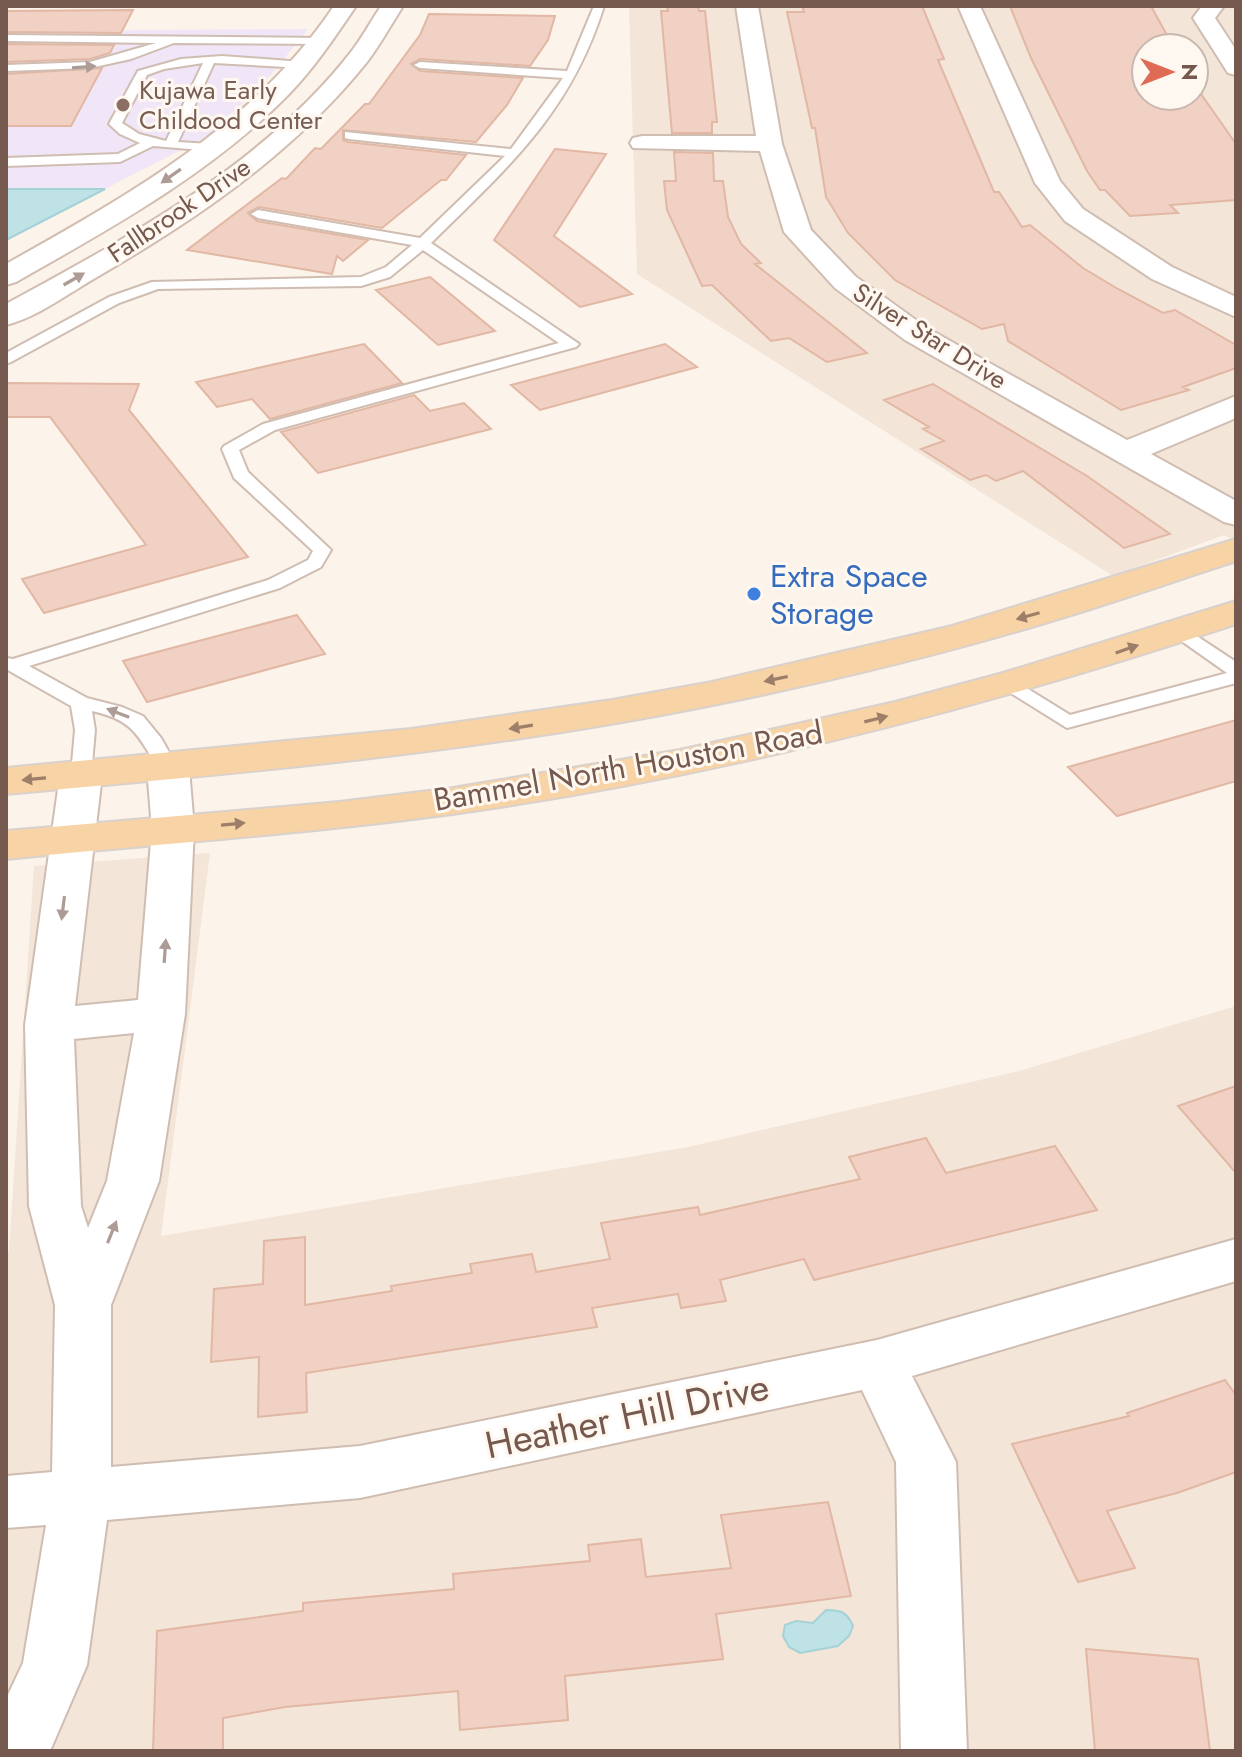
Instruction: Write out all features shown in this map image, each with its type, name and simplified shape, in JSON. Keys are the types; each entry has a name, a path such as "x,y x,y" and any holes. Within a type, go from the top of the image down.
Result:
{"main road":[{"name":"Bammel North Houston Road","path":"6,781 351,750 524,726 664,702 810,672 957,636 1236,550"},
{"name":"Bammel North Houston Road","path":"6,845 340,815 547,786 822,732 1008,685 1236,612"}],"street":[{"name":"Fallbrook Drive","path":"6,276 151,191 212,147 259,108 303,65 345,6"},
{"name":"Fallbrook Drive","path":"6,316 149,234 265,151 308,113 351,67 392,6"},
{"name":"Silver Star Drive","path":"747,6 770,144 798,232 845,282 916,334 1236,515"},
{"path":"969,6 1048,183 1074,215 1162,273 1236,308"},
{"path":"1213,6 1204,18 1236,68"},
{"path":"323,41 370,43"},
{"path":"303,65 351,67"},
{"path":"642,143 770,144"},
{"path":"212,147 265,151"},
{"path":"1127,452 1236,406"},
{"path":"83,1305 133,1181 161,1014 173,829 168,768"},
{"path":"16,1751 55,1665 81,1494 83,1305 55,1206 49,1025 81,775"},
{"path":"49,1025 161,1014"},
{"name":"Heather Hill Drive","path":"6,1502 360,1472 877,1363 1236,1260"},
{"path":"877,1363 926,1462 934,1751"}],"lane":[{"path":"6,359 114,300 157,285 364,281 387,273 515,153 572,75 593,32 599,6"},
{"path":"6,38 323,41"},
{"path":"6,68 86,68 109,64 175,39"},
{"path":"67,52 145,52"},
{"path":"212,147 153,141 123,132 115,124 142,73 176,62 210,60 303,65"},
{"path":"171,144 210,60"},
{"path":"420,65 572,75"},
{"path":"349,135 515,153"},
{"path":"6,162 120,158 153,141"},
{"path":"9,664 274,584 315,563 322,550 240,474 230,449 243,439 269,427 571,344 422,243 258,214"},
{"path":"1180,631 1236,674"},
{"path":"9,664 50,683 81,703 120,712 149,729 168,768"},
{"path":"1008,685 1067,722 1236,674"},
{"path":"81,703 85,730 81,775"}],"shaded area":[{"path":"629,6 1236,6 1236,542 1224,535 1113,576 637,274"},
{"name":"Kujawa Early Childood Center","path":"308,29 270,76 210,135 105,189 6,189 6,31"},
{"path":"210,853 161,1236 688,1147 1019,1071 1236,1006 1236,1751 6,1751 6,1252 9,1251 34,866"}],"water":[{"path":"6,189 105,189 6,240"},
{"path":"826,1610 840,1611 846,1615 853,1626 849,1636 838,1646 800,1653 789,1647 783,1636 785,1625 796,1621 813,1623"}],"building":[{"path":"667,6 698,6 699,11 705,11 717,122 712,122 712,133 672,133 661,11 668,11"},
{"path":"802,6 922,6 944,59 938,60 994,192 999,192 1022,227 1030,225 1083,268 1118,289 1163,313 1175,310 1236,345 1236,368 1183,387 1189,390 1121,410 1008,341 1004,324 982,329 895,280 848,233 826,197 815,128 812,128 787,12 804,12"},
{"path":"1010,6 1151,6 1165,32 1130,32 1130,112 1210,112 1210,107 1236,144 1236,200 1170,205 1178,213 1130,216 1105,190 1100,190 1087,171 1031,58"},
{"path":"133,10 121,33 6,32 6,11"},
{"path":"429,14 555,16 548,40 530,66 420,59 411,64 420,71 523,78 507,105 476,142 343,130 343,140 348,142 466,155 446,180 441,180 382,228 259,207 248,213 257,221 368,240 343,261 337,256 332,274 187,250 282,178 286,179 315,148 321,149 365,104 369,104 420,35"},
{"path":"6,44 114,45 110,53 90,59 6,62"},
{"path":"102,68 71,126 6,126 6,74"},
{"path":"555,149 606,154 554,236 632,294 580,307 494,240"},
{"path":"674,152 713,153 714,181 723,181 728,217 741,244 761,263 755,264 867,353 827,362 789,338 771,341 712,285 702,286 667,210 664,181 676,181"},
{"path":"430,277 495,331 438,345 376,290"},
{"path":"364,344 402,383 270,419 252,399 217,407 196,382"},
{"path":"665,344 697,367 540,410 511,385"},
{"path":"6,383 139,384 129,410 248,557 44,613 22,579 146,545 50,417 6,417"},
{"path":"933,384 1087,476 1170,534 1124,548 1023,471 996,481 986,475 970,480 921,449 944,441 923,429 929,427 884,400"},
{"path":"414,395 430,411 464,403 491,429 318,473 281,432"},
{"path":"297,615 325,654 147,702 123,661"},
{"path":"1236,720 1236,781 1117,816 1068,767"},
{"path":"1236,1086 1236,1173 1178,1106"},
{"path":"926,1138 946,1173 1055,1146 1097,1210 814,1280 804,1259 720,1280 726,1301 681,1308 678,1294 592,1308 597,1327 306,1373 307,1412 258,1417 259,1357 211,1362 214,1289 263,1284 264,1241 305,1237 305,1305 392,1291 391,1286 472,1273 470,1264 532,1254 536,1272 610,1259 601,1223 698,1207 700,1215 860,1179 849,1157"},
{"path":"1225,1380 1236,1395 1236,1472 1177,1493 1107,1511 1135,1568 1078,1582 1012,1444 1129,1416 1127,1413"},
{"path":"828,1502 851,1596 716,1614 723,1659 565,1676 568,1720 460,1730 458,1691 285,1707 223,1718 223,1751 153,1751 157,1631 303,1611 303,1603 454,1589 453,1574 590,1561 588,1545 641,1539 646,1577 731,1568 721,1515"},
{"path":"1086,1649 1198,1659 1210,1751 1095,1751"}],"place":[{"name":"Kujawa Early Childood Center","path":"123,105"},
{"name":"Extra Space Storage","path":"754,594"}]}
